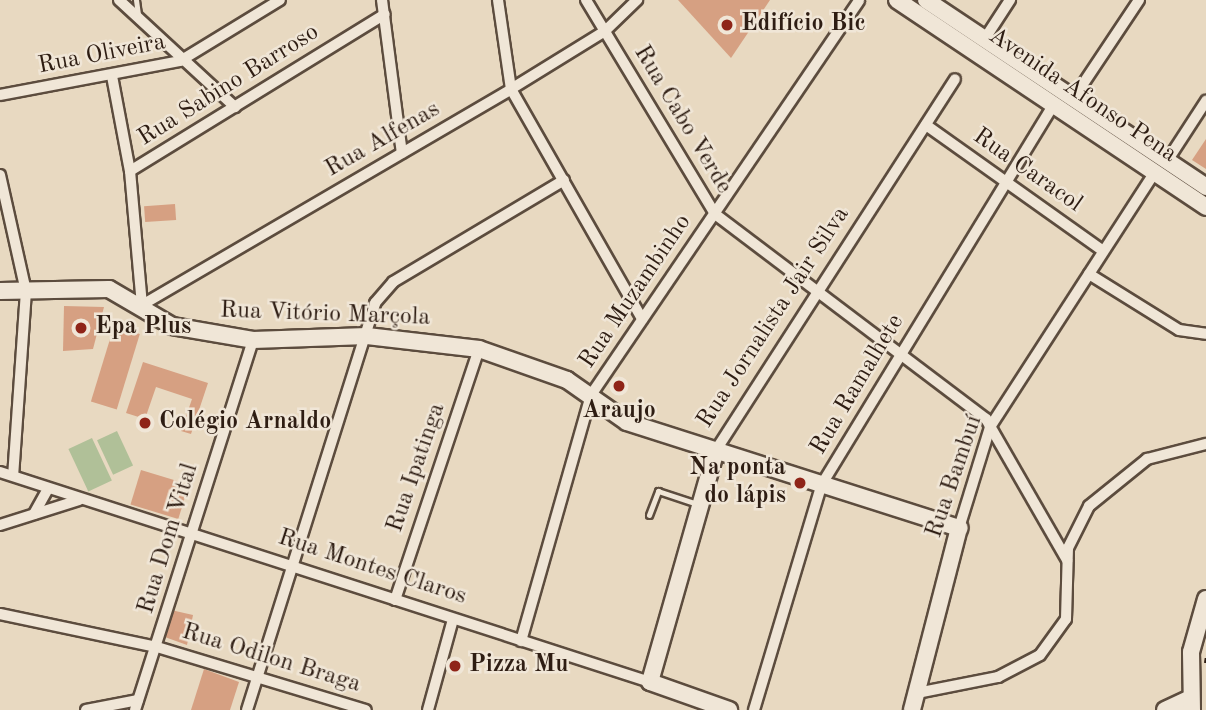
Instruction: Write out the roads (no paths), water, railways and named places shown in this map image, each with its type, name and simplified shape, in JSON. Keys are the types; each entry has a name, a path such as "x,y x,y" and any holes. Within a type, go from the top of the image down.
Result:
{"street":[{"path":"119,0 180,61 235,107"},
{"name":"Rua Oliveira","path":"0,95 112,76 180,61 280,0"},
{"path":"382,0 402,153"},
{"path":"498,0 511,89 642,319"},
{"name":"Rua Cabo Verde","path":"586,0 715,214 990,426"},
{"name":"Rua Alfenas","path":"142,305 511,89 605,31 638,0"},
{"name":"Rua Muzambinho","path":"521,641 591,395 859,0"},
{"name":"Avenida Afonso Pena","path":"897,0 1053,106 1161,166 1206,187"},
{"name":"Avenida Afonso Pena","path":"926,0 1073,99 1161,166 1206,207"},
{"path":"984,40 1010,0"},
{"path":"1073,99 1139,0"},
{"name":"Rua Sabino Barroso","path":"130,171 385,14"},
{"path":"112,76 130,171 142,305"},
{"name":"Rua Jornalista Jair Silva","path":"650,682 716,450 819,294 955,79"},
{"name":"Rua Bambuí","path":"912,710 990,426 1103,251 1206,101"},
{"name":"Rua Ramalhete","path":"754,710 822,484 1053,106"},
{"name":"Rua Caracol","path":"926,125 1103,251"},
{"path":"0,175 26,291 13,476"},
{"path":"247,710 367,336 375,303 393,282 564,180"},
{"path":"1089,274 1179,330 1206,334"},
{"name":"Rua Vitório Marçola","path":"0,291 109,289 192,333 253,340 367,336 479,349 591,395 628,422 960,528"},
{"name":"Rua Dom Vital","path":"137,705 253,340"},
{"name":"Rua Ipatinga","path":"395,600 479,349"},
{"path":"990,426 1067,560"},
{"path":"917,693 998,677 1040,655 1066,619 1067,560 1075,526 1108,487 1147,459 1206,444"},
{"name":"Rua Montes Claros","path":"0,472 79,500 194,532 729,710"},
{"path":"27,521 45,505 48,489"},
{"path":"0,525 27,521 79,500"},
{"path":"1194,706 1191,652 1206,599"},
{"name":"Rua Odilon Braga","path":"0,614 157,647 366,710"},
{"path":"428,710 453,619"},
{"path":"1194,706 1206,627"},
{"path":"678,710 683,693"},
{"path":"86,710 137,705"},
{"path":"1165,710 1194,706"}],"lane":[{"path":"136,0 139,18"},
{"path":"649,515 658,492 700,505"}],"place":[{"name":"Edifício Bic","path":"727,25"},
{"name":"Epa Plus","path":"81,328"},
{"name":"Araujo","path":"619,386"},
{"name":"Colégio Arnaldo","path":"145,423"},
{"name":"Na ponta do lápis","path":"800,483"},
{"name":"Pizza Mu","path":"455,666"}]}
